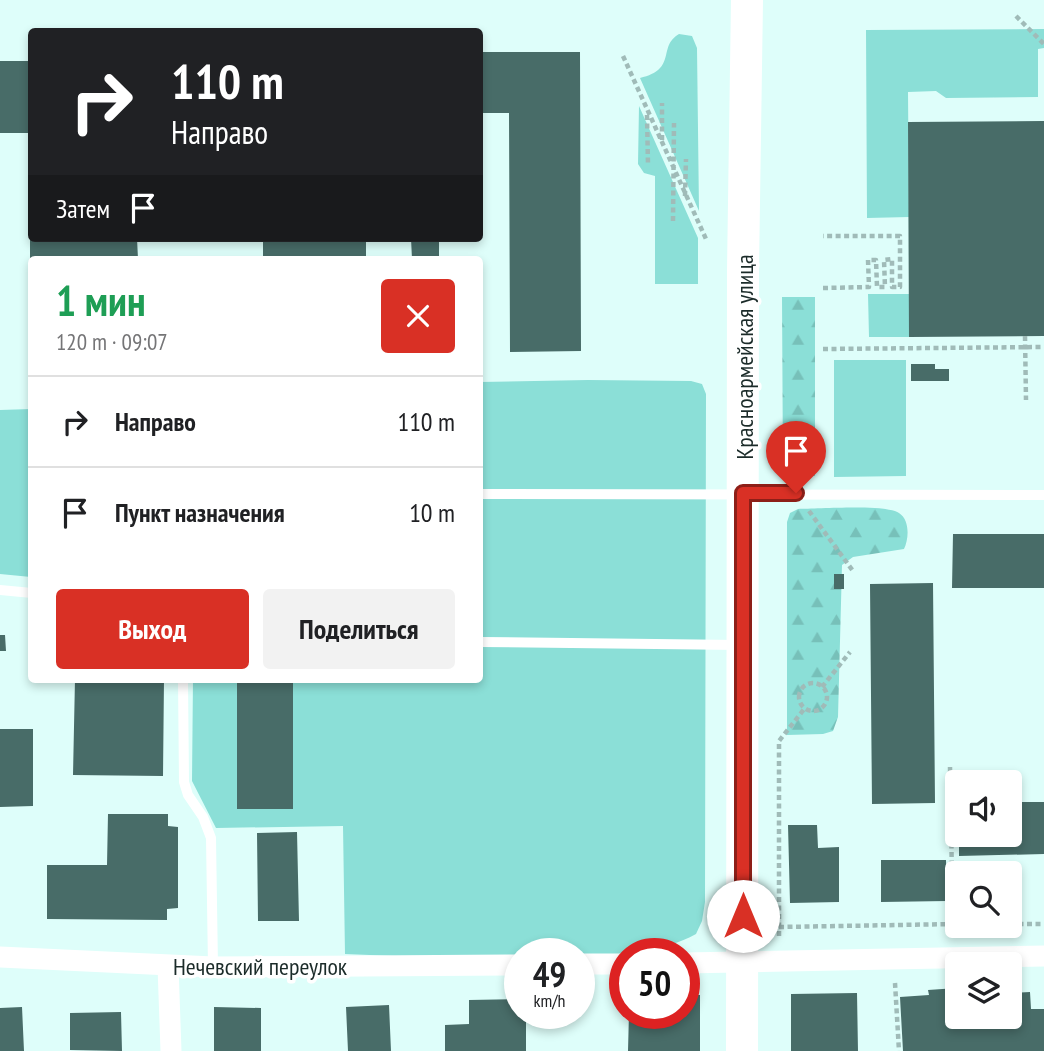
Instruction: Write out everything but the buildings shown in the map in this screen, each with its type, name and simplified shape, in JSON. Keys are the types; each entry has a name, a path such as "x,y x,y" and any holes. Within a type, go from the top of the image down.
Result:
{"main road":[{"name":"Красноармейская улица","path":"742,1051 743,270 747,0"}],"street":[{"path":"700,962 945,956"},
{"path":"1022,956 1044,956"},
{"name":"Нечевский переулок","path":"0,957 213,967 504,965"},
{"path":"168,966 171,1051"}],"lane":[{"path":"483,494 1044,495"},
{"path":"0,590 28,593"},
{"path":"483,642 743,645"},
{"path":"183,683 184,782 211,838 213,967"}],"path":[{"path":"1016,16 1044,44"},
{"path":"623,56 685,198 706,239"},
{"path":"662,103 662,144"},
{"path":"647,111 648,165"},
{"path":"673,220 674,123"},
{"path":"685,198 686,159"},
{"path":"823,236 900,236 900,287 892,287 892,259 884,260 885,287 877,287 876,260 869,260 869,287 823,288"},
{"path":"1026,336 1026,400"},
{"path":"823,349 1044,347"},
{"path":"796,493 853,570"},
{"path":"822,687 850,652"},
{"path":"812,684 822,687 827,696 825,705 818,710 805,708 800,700 804,688 812,684"},
{"path":"779,936 779,741 805,708"},
{"path":"950,766 953,861"},
{"path":"1022,924 1044,924"},
{"path":"779,927 945,925"},
{"path":"895,983 899,1051"}],"green space":[{"path":"1044,29 1044,48 1038,49 1038,97 946,98 936,91 908,92 909,217 867,218 866,30"},
{"path":"679,34 692,36 697,48 699,211 640,78 659,69 669,45"},
{"path":"639,106 698,238 698,284 655,284 655,176 644,173 638,164"},
{"path":"868,294 909,294 909,337 869,337"},
{"path":"782,297 815,297 815,476 783,476"},
{"path":"834,360 906,360 906,476 834,477"},
{"path":"588,380 691,381 702,384 706,394 705,902 702,921 696,934 687,938 609,938 609,954 595,955 595,938 504,938 504,956 345,954 343,826 216,828 192,781 193,683 483,683 483,382"},
{"path":"28,409 28,577 0,574 0,410"},
{"path":"798,509 892,510 903,516 908,530 904,549 853,557 842,565 838,717 833,731 823,734 787,735 787,522 790,513"}],"route":[{"path":"743,916 743,493 796,493"}]}
